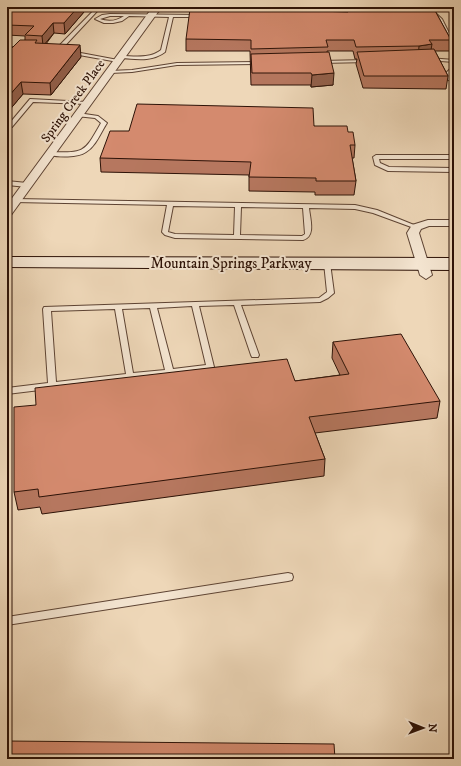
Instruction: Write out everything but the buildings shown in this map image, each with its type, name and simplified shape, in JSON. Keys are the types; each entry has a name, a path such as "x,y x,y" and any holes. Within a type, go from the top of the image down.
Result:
{"street":[{"name":"Spring Creek Place","path":"7,213 155,10"},
{"path":"424,270 413,233 416,227 428,223 454,223"},
{"name":"Mountain Springs Parkway","path":"7,262 424,270 454,276"},
{"name":"Mountain Springs Parkway","path":"424,270 454,264"},
{"name":"Mountain Springs Parkway","path":"7,273 328,269"}],"lane":[{"path":"58,50 99,7"},
{"path":"322,14 340,12 339,7"},
{"path":"427,7 440,19 454,47"},
{"path":"127,16 124,20 116,21 101,21 97,19 103,16 127,16 155,10 171,16 201,16"},
{"path":"50,49 119,59 151,57 160,54 163,51 171,16"},
{"path":"7,48 27,48"},
{"path":"424,60 435,58 454,61"},
{"path":"313,62 373,61"},
{"path":"110,72 132,72 177,64 267,63"},
{"path":"454,68 446,74 450,79 454,80"},
{"path":"7,126 10,126 32,100 87,103"},
{"path":"50,154 72,154 88,150 104,123 96,117 78,115"},
{"path":"454,157 376,157 378,164 388,169 454,170"},
{"path":"7,184 27,185"},
{"path":"16,201 355,207 375,211 416,227"},
{"path":"170,204 165,232 167,234 176,236 237,237 306,238 308,234 306,206"},
{"path":"237,237 238,205"},
{"path":"52,385 47,309 320,300 331,293 328,269"},
{"path":"238,303 256,355"},
{"path":"7,391 210,367 194,304"},
{"path":"153,306 170,372"},
{"path":"118,307 130,376"},
{"path":"7,621 288,577"}]}
